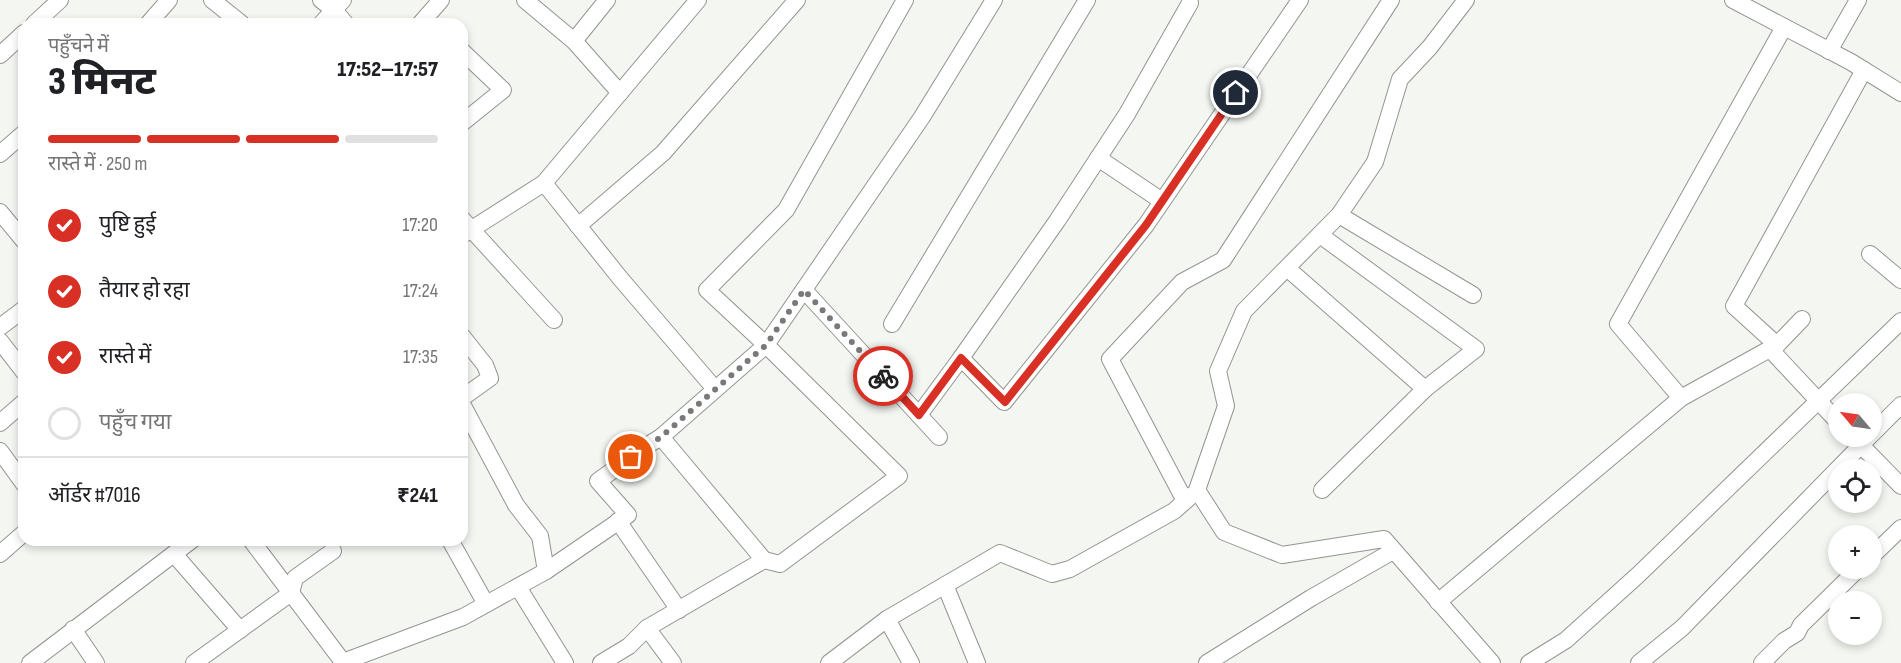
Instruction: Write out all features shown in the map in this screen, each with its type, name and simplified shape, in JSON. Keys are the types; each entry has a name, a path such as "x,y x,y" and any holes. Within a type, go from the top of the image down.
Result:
{"street":[{"path":"40,18 60,0"},
{"path":"153,18 169,0"},
{"path":"213,0 235,18"},
{"path":"429,18 441,0"},
{"path":"525,0 574,41 620,93"},
{"path":"574,41 607,0"},
{"path":"468,226 544,183 698,0"},
{"path":"578,226 663,153 796,0"},
{"path":"661,437 764,560 780,564 899,476 707,290 786,210 905,0"},
{"path":"256,546 343,663 463,617 546,571 628,514 598,481 661,437 766,345 922,117 994,0"},
{"path":"892,324 1087,0"},
{"path":"961,358 1005,402 1146,225 1300,0"},
{"path":"1391,0 1223,260 1182,282 1110,359 1191,496 1224,532 1282,555 1384,539 1492,663"},
{"path":"829,663 887,619 1000,553 1052,574 1070,569 1174,511 1191,496 1226,406 1218,371 1244,311 1339,215 1375,162 1400,79 1430,47 1466,0"},
{"path":"1733,0 1864,70 1901,93"},
{"path":"1829,51 1858,0"},
{"path":"324,18 333,3 342,18"},
{"path":"919,415 1057,220 1127,114 1190,3"},
{"path":"1681,398 1618,324 1784,27"},
{"path":"0,55 18,38"},
{"path":"468,57 503,90 468,118"},
{"path":"1828,411 1774,347 1734,306 1864,70"},
{"path":"0,154 18,138"},
{"path":"1098,158 1162,201"},
{"path":"544,183 620,278 715,389"},
{"path":"0,212 6,229"},
{"path":"1339,215 1473,295"},
{"path":"468,231 554,320"},
{"path":"1320,235 1476,349 1425,390 1322,490"},
{"path":"1870,254 1901,280"},
{"path":"1288,269 1425,390"},
{"path":"804,290 939,437"},
{"path":"0,327 18,314"},
{"path":"1438,602 1681,398 1774,347 1802,319"},
{"path":"1529,663 1566,640 1638,575 1901,321"},
{"path":"0,341 18,364"},
{"path":"468,344 485,365 490,378 468,394"},
{"path":"1882,422 1901,405"},
{"path":"0,423 18,407"},
{"path":"468,415 516,505 540,536 546,571"},
{"path":"1639,663 1682,628 1855,447"},
{"path":"1871,447 1901,486"},
{"path":"0,451 18,476"},
{"path":"618,521 679,610"},
{"path":"1882,546 1901,528"},
{"path":"0,554 18,538"},
{"path":"30,663 184,546"},
{"path":"453,546 486,604"},
{"path":"1207,663 1393,550"},
{"path":"194,663 291,593 295,578 333,551"},
{"path":"174,554 240,630"},
{"path":"602,663 629,646 647,628 764,560"},
{"path":"1761,663 1784,641 1797,633 1801,625 1848,579"},
{"path":"945,585 977,663"},
{"path":"518,587 565,663"},
{"path":"887,619 911,663"},
{"path":"647,628 673,663"},
{"path":"73,629 96,663"}],"way so far":[{"path":"631,457 661,437 766,345 804,290 883,376"}],"route":[{"path":"883,376 919,415 961,358 1005,402 1146,225 1236,93"}]}
